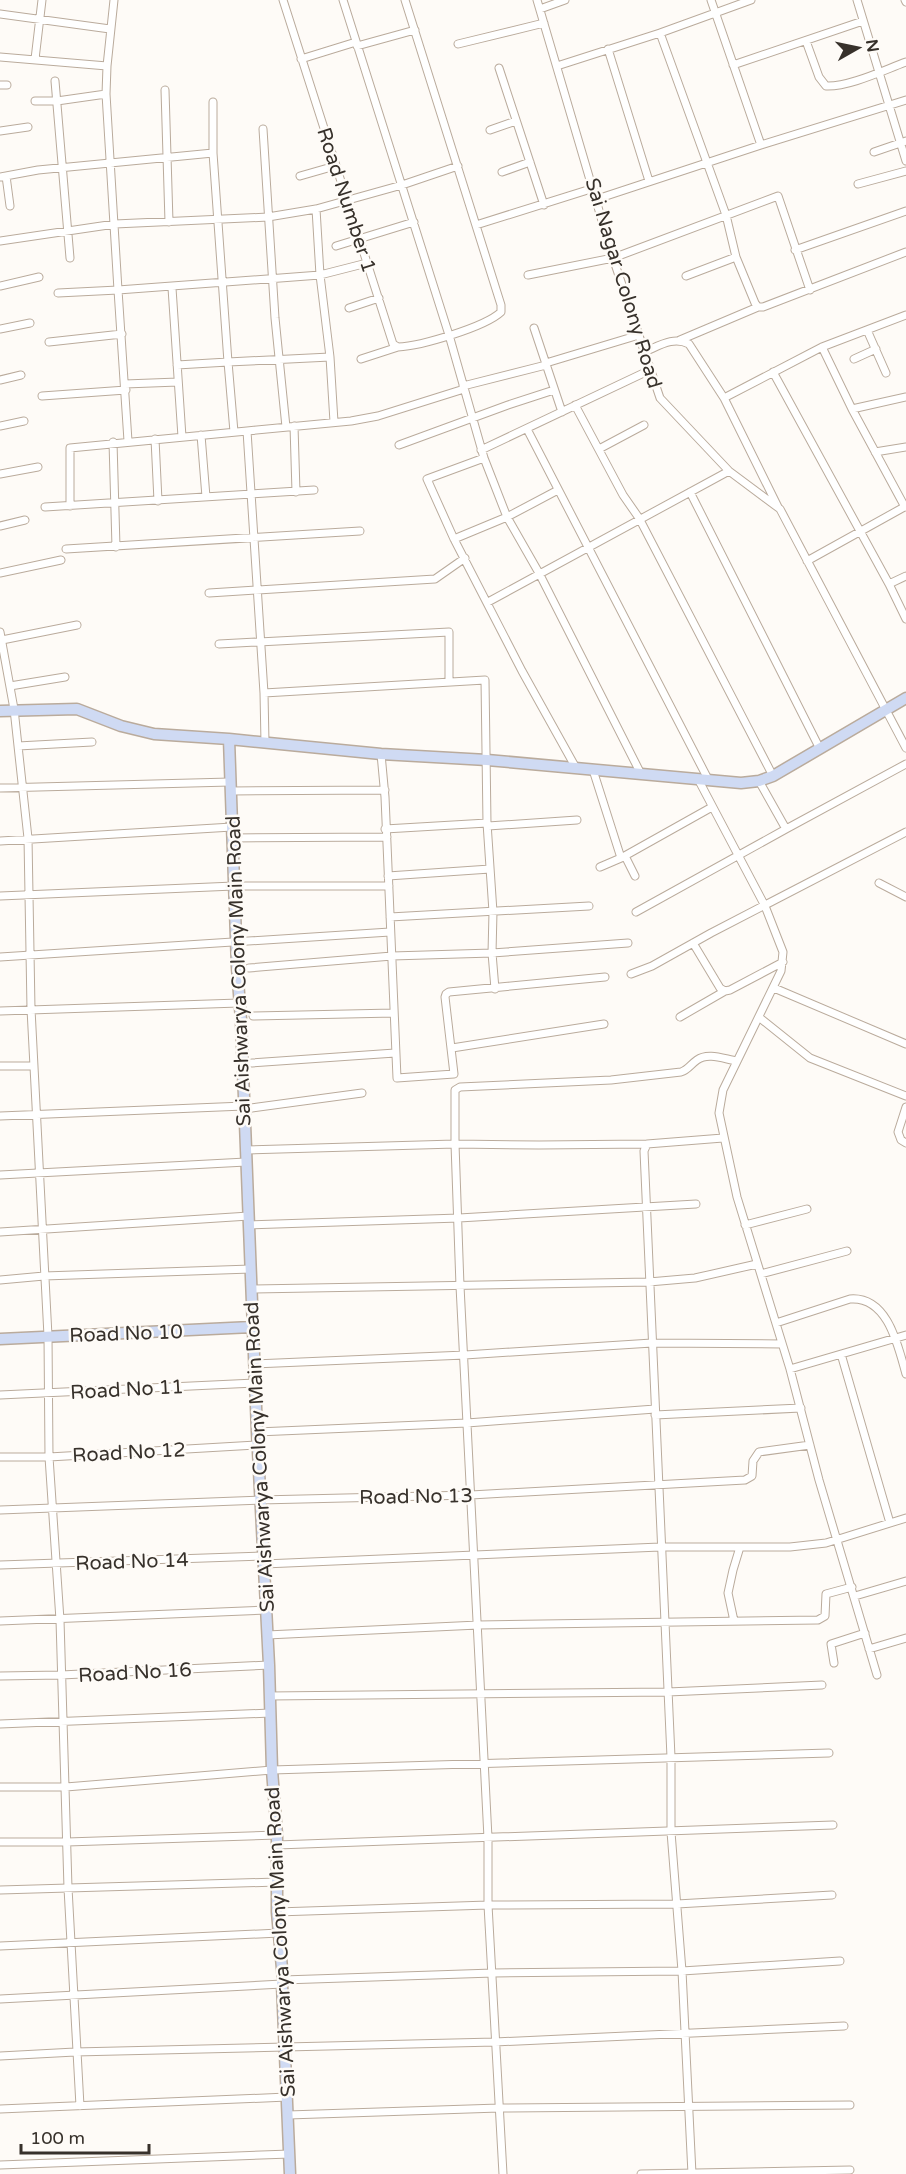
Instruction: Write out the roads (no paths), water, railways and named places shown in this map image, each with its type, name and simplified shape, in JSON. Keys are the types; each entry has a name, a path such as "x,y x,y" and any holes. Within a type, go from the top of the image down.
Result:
{"street":[{"path":"35,59 42,0"},
{"path":"114,0 106,94 128,441"},
{"name":"Road Number 1","path":"283,0 393,344 398,347"},
{"path":"343,0 449,335 484,458 507,517 539,573 640,772"},
{"path":"361,359 398,347 449,335 494,319 501,312 501,305 459,166 405,0"},
{"name":"Sai Nagar Colony Road","path":"537,0 614,258 660,398 729,471 780,509 906,748"},
{"path":"540,9 565,0"},
{"path":"711,0 761,145"},
{"path":"557,66 752,0"},
{"path":"857,0 903,142 906,161"},
{"path":"0,14 110,29"},
{"path":"733,65 863,21"},
{"path":"458,44 544,22"},
{"path":"301,59 415,30"},
{"path":"660,33 726,215 736,257 758,307"},
{"path":"806,41 819,78 826,86 880,72 906,62"},
{"path":"608,49 649,181"},
{"path":"0,57 107,66"},
{"path":"499,68 544,205"},
{"path":"55,81 70,258"},
{"path":"165,90 169,222"},
{"path":"35,101 57,101 106,94"},
{"path":"597,199 906,100"},
{"path":"213,102 213,153 234,432"},
{"path":"490,130 516,121"},
{"path":"0,131 28,127"},
{"path":"263,129 272,279 296,492"},
{"path":"874,152 903,142"},
{"path":"10,206 3,176 213,153"},
{"path":"502,172 530,162"},
{"path":"300,176 335,166"},
{"path":"0,242 115,224 268,217 316,209 459,166"},
{"path":"858,184 906,171"},
{"path":"476,225 594,188"},
{"path":"528,275 614,258 778,196 810,290"},
{"path":"316,209 334,422"},
{"path":"795,250 906,211"},
{"path":"336,246 414,222"},
{"path":"644,352 906,252"},
{"path":"686,276 736,257"},
{"path":"58,293 172,288 320,275 368,263"},
{"path":"0,286 39,277"},
{"path":"172,288 182,436"},
{"path":"350,308 379,298"},
{"path":"724,398 822,347 906,315"},
{"path":"0,329 30,324"},
{"path":"534,328 562,412"},
{"path":"867,330 886,373"},
{"path":"49,342 122,334"},
{"path":"70,506 70,448 378,416 639,335"},
{"path":"680,340 689,344 724,398 780,509"},
{"path":"807,561 905,506 852,409 822,347"},
{"path":"854,359 876,349"},
{"path":"177,365 330,357"},
{"path":"481,450 650,370"},
{"path":"773,372 906,619"},
{"path":"0,380 21,375"},
{"path":"42,396 178,382"},
{"path":"399,445 554,390"},
{"path":"852,409 906,397"},
{"path":"576,405 622,495 639,518 773,776"},
{"path":"0,426 24,421"},
{"path":"599,449 644,425"},
{"path":"527,429 589,546 703,779 712,807 765,906 780,940 783,962 774,988 723,1090 719,1113 745,1225 790,1369 877,1675"},
{"path":"247,431 261,641 265,743"},
{"path":"201,435 206,497"},
{"path":"155,439 158,501"},
{"path":"113,442 116,547"},
{"path":"875,452 906,447"},
{"path":"484,458 427,479 454,539 522,671 576,768"},
{"path":"0,474 38,467"},
{"path":"488,602 729,471"},
{"path":"45,507 314,490"},
{"path":"454,539 507,517 558,490"},
{"path":"690,492 820,749"},
{"path":"0,526 25,520"},
{"path":"66,549 360,531"},
{"path":"209,593 435,579 465,558"},
{"path":"0,573 61,560"},
{"path":"889,584 906,576"},
{"path":"2,640 77,624"},
{"path":"0,632 14,710 28,838 31,1009 48,1336 49,1456 60,1620 72,1996 80,2106"},
{"path":"219,644 449,633 449,682"},
{"path":"10,686 65,677"},
{"path":"0,680 8,678"},
{"path":"264,693 485,680 488,825 493,912 492,953 495,989"},
{"path":"0,711 77,709 121,726 154,734 381,754 640,772 741,783 759,781 773,776 906,698"},
{"name":"Sai Aishwarya Colony Main Road","path":"229,739 256,1432 269,1665 277,1840 277,1912 286,2047 290,2174"},
{"path":"18,746 92,742"},
{"path":"381,754 390,886 397,1078 454,1074 446,994 604,977"},
{"path":"636,912 906,764"},
{"path":"593,770 623,857 635,876"},
{"path":"759,781 786,829"},
{"path":"0,788 231,786 385,790"},
{"path":"600,867 623,857 712,807"},
{"path":"385,829 577,820"},
{"path":"0,841 28,838 232,832 387,837"},
{"path":"631,974 652,966 906,832"},
{"path":"388,876 490,869"},
{"path":"879,883 906,897"},
{"path":"0,896 234,886 390,886"},
{"path":"390,917 589,906"},
{"path":"0,957 390,932"},
{"path":"249,968 392,956 492,953 628,943"},
{"path":"693,944 724,991"},
{"path":"680,1017 724,991 783,962"},
{"path":"774,988 906,1044"},
{"path":"0,1011 239,1003"},
{"path":"253,1016 394,1013"},
{"path":"760,1018 810,1058 906,1096"},
{"path":"452,1048 604,1024"},
{"path":"252,1063 395,1053"},
{"path":"503,2174 488,1905 488,1838 475,1554 460,1286 455,1090 460,1087 611,1080 681,1072 687,1071 702,1057 711,1056 736,1061"},
{"path":"0,1066 34,1065"},
{"path":"0,1116 244,1108 362,1094"},
{"path":"906,1107 898,1132 901,1140 906,1143"},
{"path":"245,1149 455,1144 647,1144 723,1138"},
{"path":"647,1144 644,1151 671,1757 671,1832 692,2174"},
{"path":"0,1175 246,1162"},
{"path":"0,1232 249,1220 459,1218 696,1204"},
{"path":"745,1225 807,1209"},
{"path":"761,1274 847,1251"},
{"path":"252,1289 649,1282 695,1278 757,1264"},
{"path":"0,1280 44,1276 251,1269"},
{"path":"776,1323 850,1299 865,1301 880,1312 890,1324 906,1374"},
{"name":"Road No 10","path":"0,1339 252,1327"},
{"path":"790,1369 906,1335"},
{"path":"254,1364 465,1355 652,1343 782,1344"},
{"path":"841,1354 890,1523"},
{"name":"Road No 11","path":"0,1395 255,1383"},
{"path":"256,1432 655,1412 801,1408"},
{"name":"Road No 12","path":"0,1457 258,1445"},
{"name":"Road No 13","path":"0,1510 471,1495 660,1486 749,1479 752,1476 753,1461 759,1452 810,1445"},
{"name":"Road No 14","path":"0,1566 660,1547 790,1547 826,1543 906,1518"},
{"path":"734,1621 728,1593 732,1570 740,1547"},
{"path":"855,1596 906,1581"},
{"path":"267,1635 478,1625 824,1618 826,1594 852,1587"},
{"path":"0,1621 266,1610"},
{"path":"834,1663 831,1644 865,1633"},
{"path":"869,1649 906,1638"},
{"name":"Road No 16","path":"0,1676 269,1665"},
{"path":"269,1696 668,1692 822,1685"},
{"path":"0,1724 270,1713"},
{"path":"0,1787 66,1787 272,1770 829,1753"},
{"path":"0,1842 488,1838 833,1825"},
{"path":"0,1890 277,1882"},
{"path":"277,1912 488,1905 677,1904 832,1895"},
{"path":"0,1946 279,1933"},
{"path":"0,1999 282,1982 493,1973 681,1971 840,1961"},
{"path":"0,2056 75,2052 495,2042 844,2026"},
{"path":"0,2109 287,2097"},
{"path":"288,2115 499,2108 850,2105"},
{"path":"0,2165 290,2154"},
{"path":"641,2174 850,2170"}]}
